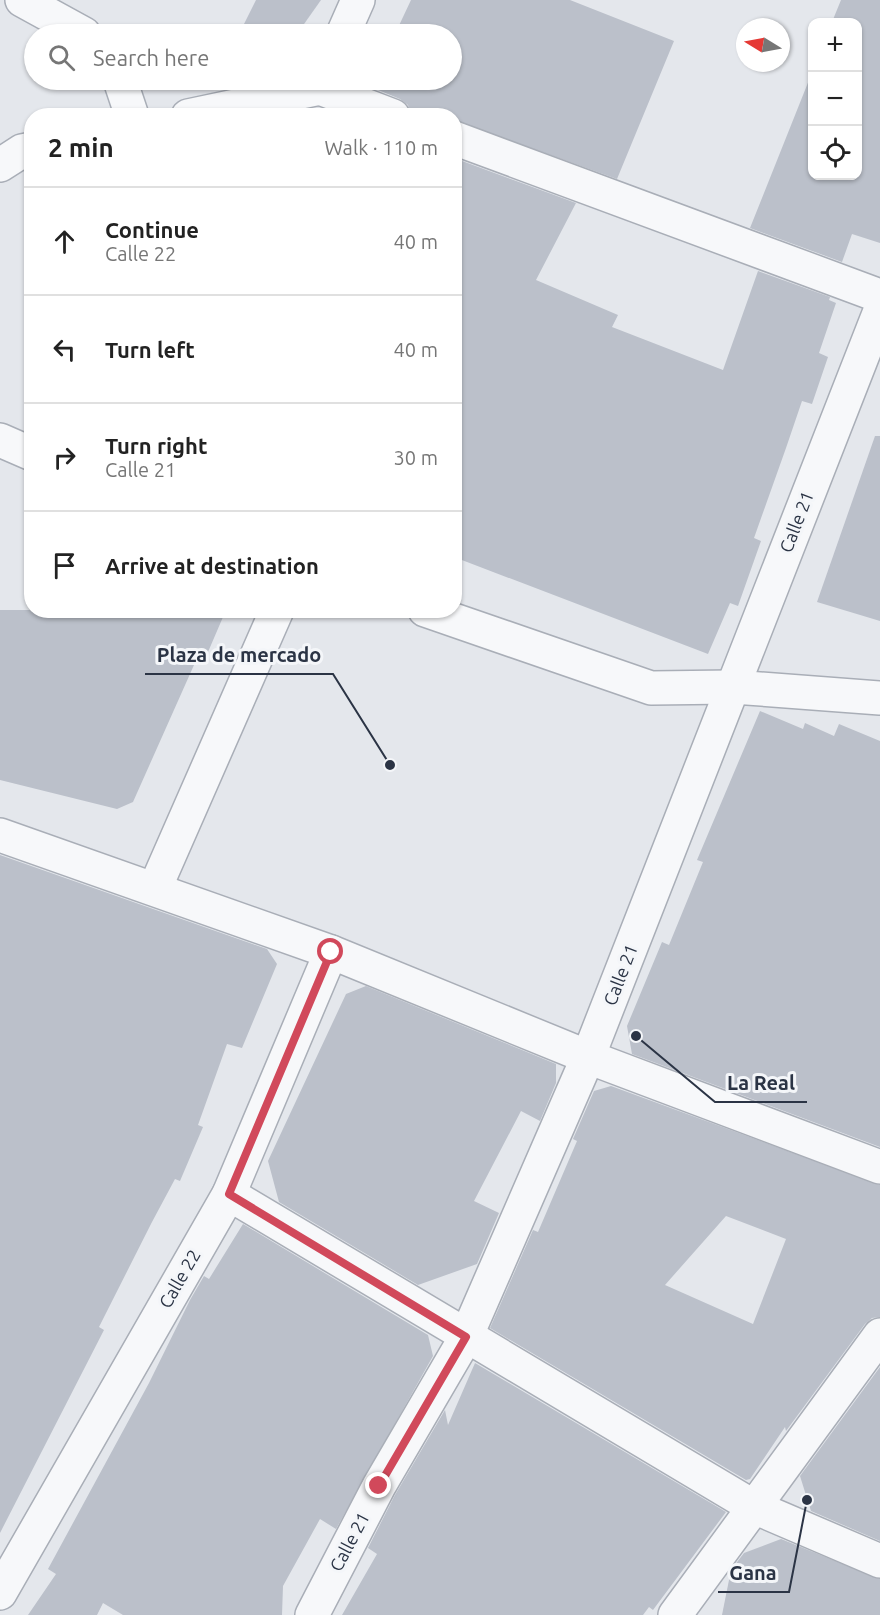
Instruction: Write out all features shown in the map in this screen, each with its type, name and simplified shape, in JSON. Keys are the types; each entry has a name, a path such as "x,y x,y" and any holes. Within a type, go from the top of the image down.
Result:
{"street":[{"path":"22,0 66,24"},
{"path":"347,24 358,0"},
{"path":"123,90 129,108"},
{"path":"222,108 297,90"},
{"path":"335,90 375,108"},
{"path":"462,141 880,296"},
{"path":"0,165 24,151"},
{"name":"Calle 21","path":"312,1615 379,1486 466,1337 588,1057 880,311"},
{"path":"0,440 24,450"},
{"path":"155,888 273,618"},
{"path":"448,618 651,688 733,687 880,698"},
{"path":"0,835 331,952 588,1057 880,1167"},
{"name":"Calle 22","path":"0,1593 229,1194 331,952"},
{"path":"229,1194 754,1507 880,1561"},
{"path":"675,1615 880,1335"}],"building":[{"path":"256,0 321,0 304,24 244,24"},
{"path":"411,0 570,0 674,41 617,179 462,123 462,108 409,108 400,99 378,90 462,90 462,24 400,24"},
{"path":"841,0 880,0 880,243 852,234 842,262 750,228 808,83 808,180 862,180 862,18 834,18"},
{"path":"462,161 576,203 536,280 618,315 612,327 723,370 758,271 830,297 829,300 836,303 819,353 828,357 812,404 802,401 754,538 761,541 738,606 730,603 708,654 462,560"},
{"path":"875,436 880,436 880,621 817,602"},
{"path":"0,610 24,610 24,618 223,618 205,659 198,656 133,802 117,809 0,780"},
{"path":"760,711 803,729 805,723 834,736 839,724 880,741 880,1147 632,1054 627,1026 662,942 669,945 703,862 697,860"},
{"path":"0,855 267,949 277,964 242,1048 227,1044 198,1125 203,1127 180,1181 175,1179 152,1222 99,1327 104,1330 0,1533"},
{"path":"366,986 556,1064 556,1083 540,1121 521,1111 474,1201 499,1213 477,1264 418,1285 279,1202 268,1161 346,994"},
{"path":"611,1086 880,1185 880,1317 872,1318 865,1324 786,1431 785,1427 750,1479 746,1480 490,1328 533,1230 538,1232 577,1141 573,1139 594,1091","holes":["726,1216 786,1239 753,1324 665,1285"]},
{"path":"243,1224 428,1335 433,1356 336,1529 320,1519 283,1586 282,1615 123,1615 103,1603 97,1615 28,1615 56,1574 48,1569 149,1383 190,1300 204,1276 209,1279"},
{"path":"475,1363 726,1512 653,1610 649,1607 643,1615 342,1615 377,1554 368,1548 395,1495 445,1410 448,1425"},
{"path":"880,1367 880,1541 811,1511 800,1476"},
{"path":"781,1539 880,1579 880,1615 722,1615 731,1570 744,1553"}],"place":[{"name":"Plaza de mercado","path":"390,765"},
{"name":"La Real","path":"636,1036"},
{"name":"Gana","path":"807,1500"}],"route":[{"path":"331,952 229,1194 466,1337 379,1486"}]}
